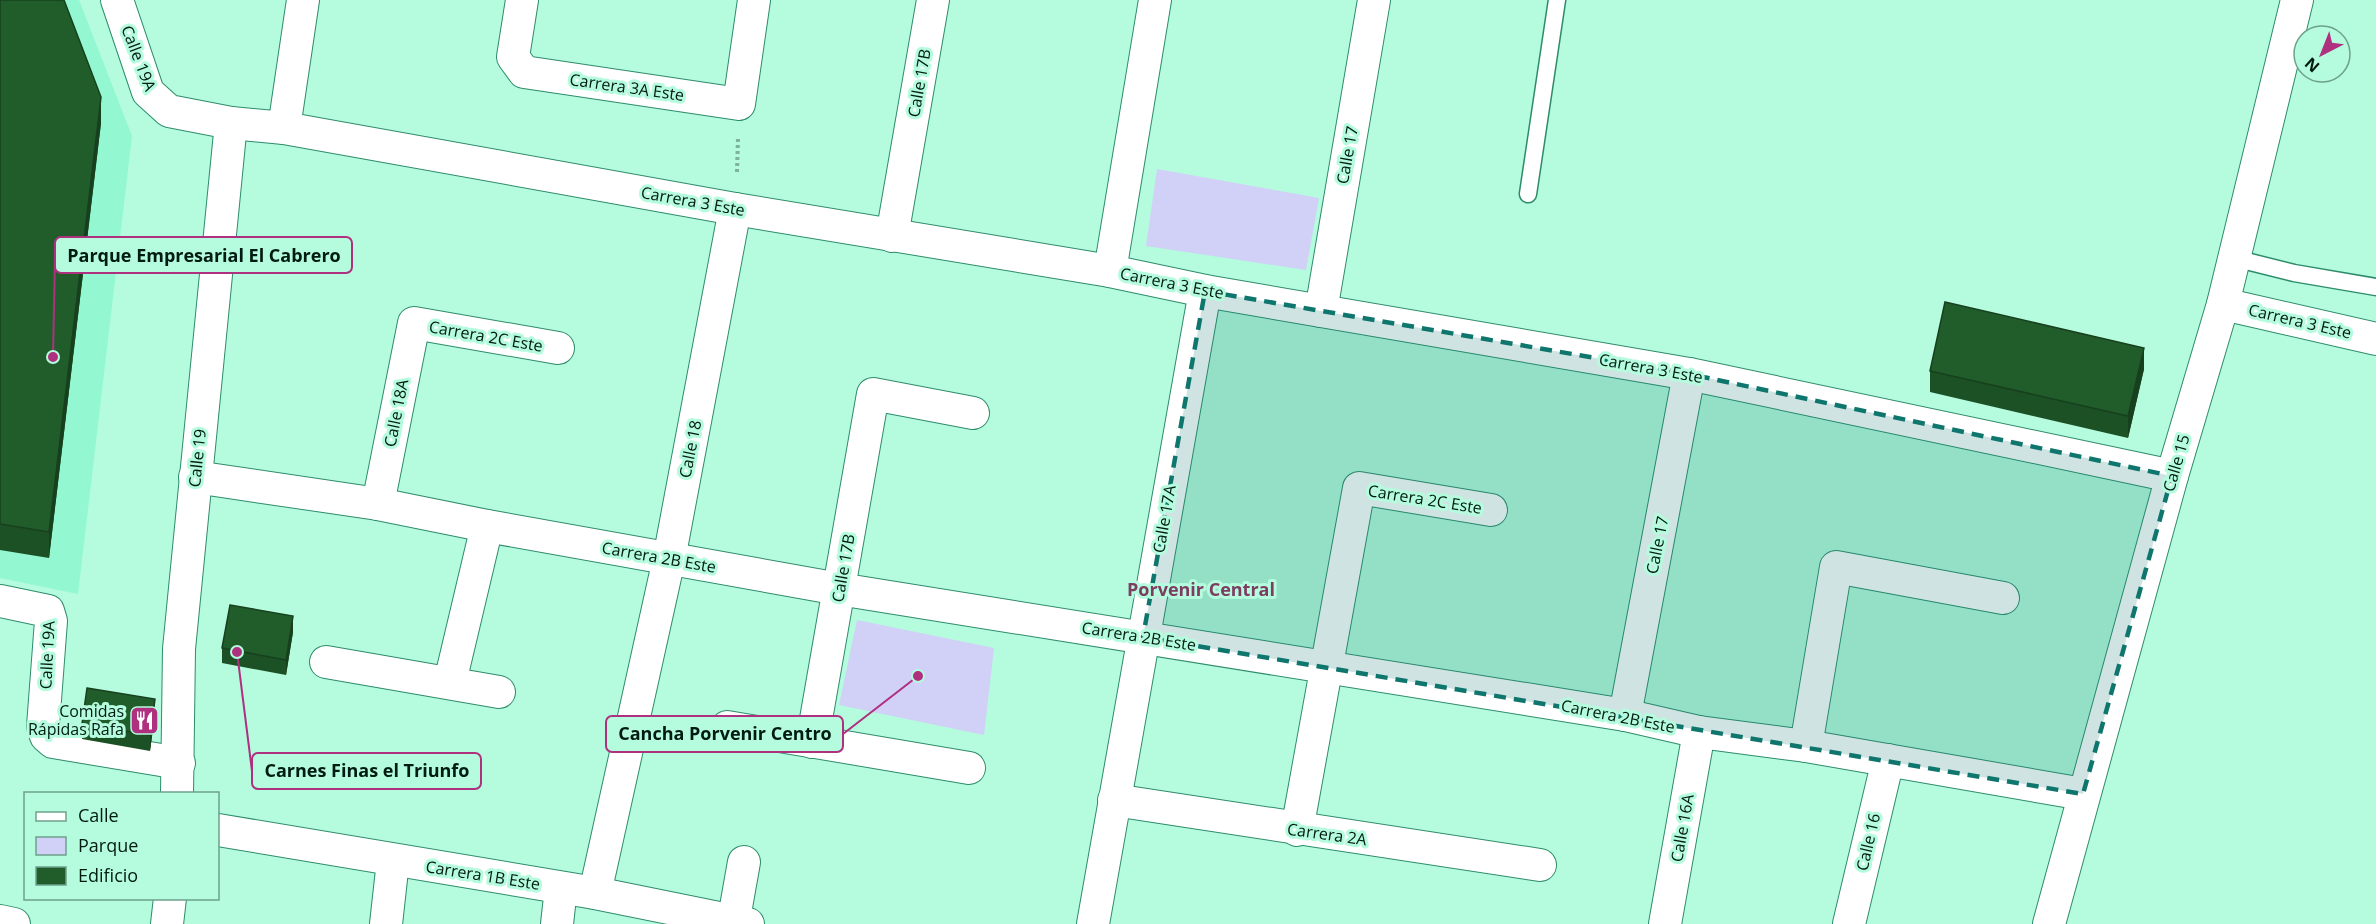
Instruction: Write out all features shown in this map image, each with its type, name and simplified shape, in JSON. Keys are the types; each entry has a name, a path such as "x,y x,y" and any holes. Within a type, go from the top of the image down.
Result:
{"street":[{"name":"Calle 19A","path":"117,0 148,92 169,111"},
{"path":"284,128 303,0"},
{"name":"Carrera 3A Este","path":"522,0 513,57 524,72 739,104"},
{"path":"739,104 754,0"},
{"name":"Calle 17B","path":"892,236 933,0"},
{"path":"1110,271 1155,0"},
{"name":"Calle 17","path":"1321,310 1374,0"},
{"name":"Calle 15","path":"2049,924 2172,476 2223,303 2297,0"},
{"name":"Carrera 3 Este","path":"169,111 231,123 284,128 735,209 1110,271 1205,291 1689,374 2172,476"},
{"name":"Calle 19","path":"178,778 179,649 231,123"},
{"name":"Calle 18","path":"595,893 669,559 735,209"},
{"name":"Calle 17A","path":"1093,924 1205,291"},
{"name":"Carrera 3 Este","path":"2223,303 2376,339"},
{"name":"Carrera 2C Este","path":"414,323 558,348"},
{"name":"Calle 18A","path":"378,504 414,323"},
{"name":"Calle 17","path":"1625,716 1689,374"},
{"name":"Calle 17B","path":"812,742 873,394 973,413"},
{"name":"Carrera 2B Este","path":"195,477 378,504 839,590 1326,666 1625,716 1699,732 1806,746 2083,794"},
{"name":"Carrera 2C Este","path":"1326,666 1359,488 1491,510"},
{"path":"450,682 487,526"},
{"path":"1806,746 1836,567 2003,598"},
{"name":"Calle 19A","path":"0,601 48,611 51,621 43,726 46,735 53,742 178,778"},
{"path":"326,662 499,692"},
{"path":"1297,830 1326,666"},
{"path":"727,727 969,768"},
{"name":"Calle 16A","path":"1665,924 1699,732"},
{"name":"Calle 16","path":"1849,924 1888,760"},
{"name":"Carrera 2A","path":"1114,801 1540,865"},
{"name":"Carrera 1B Este","path":"219,830 595,893 738,923"},
{"path":"386,924 393,861"},
{"path":"738,923 744,862"},
{"path":"557,924 561,888"},
{"path":"167,924 170,900"},
{"path":"0,921 14,924"}],"lane":[{"path":"1528,194 1557,0"},
{"path":"2234,258 2294,273 2376,287"}],"path":[{"path":"735,209 739,104"}],"highlighted area":[{"path":"1205,291 1689,374 2172,476 2083,794 1143,637"}],"shaded area":[{"path":"0,0 79,0 132,136 78,594 0,578"}],"green space":[{"path":"1157,169 1319,198 1306,270 1146,246"},
{"path":"857,620 994,648 984,735 839,705"}],"building":[{"path":"0,0 64,0 101,97 49,532 0,524"},
{"path":"1945,302 2144,348 2128,416 1930,371"},
{"path":"230,605 293,616 286,660 222,648"},
{"path":"87,688 155,699 150,735 82,724"}],"place":[{"name":"Parque Empresarial El Cabrero","path":"53,357"},
{"name":"Carnes Finas el Triunfo","path":"237,652"},
{"name":"Cancha Porvenir Centro","path":"918,676"},
{"name":"Comidas Rápidas Rafa","path":"145,720"}],"district":[{"name":"Porvenir Central","path":"1201,590"}]}
